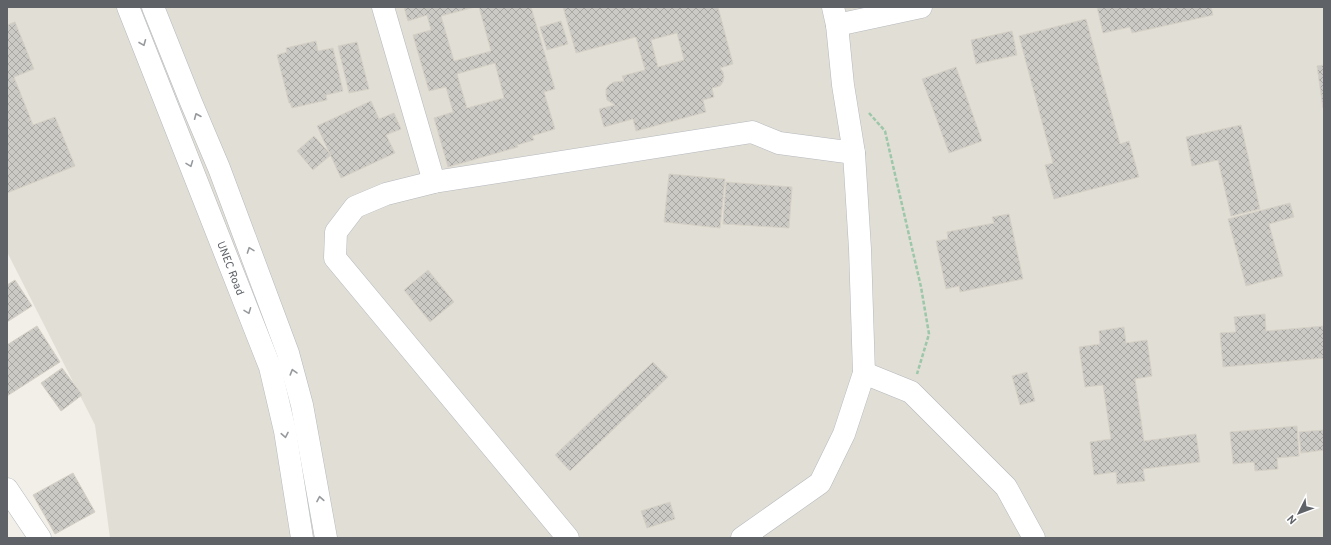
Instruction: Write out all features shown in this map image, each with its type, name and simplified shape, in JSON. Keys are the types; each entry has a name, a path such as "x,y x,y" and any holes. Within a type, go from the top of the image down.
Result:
{"street":[{"name":"UNEC Road","path":"128,7 270,368 285,431 302,538"},
{"path":"153,7 222,177 288,353 302,405 326,538"},
{"path":"383,7 434,182"},
{"path":"742,538 820,483 844,434 864,372 860,249 854,153 843,84 835,16 921,7"},
{"path":"568,538 335,258 336,232 355,207 386,194 434,182 752,132 779,142 854,153"},
{"path":"864,372 911,392 1006,487 1034,538"},
{"path":"7,489 40,538"}],"path":[{"path":"864,108 885,131 921,287 929,334 911,392"}],"shaded area":[{"path":"7,7 1324,7 1324,538 110,538 95,425 7,252"}],"building":[{"path":"404,7 475,7 441,16 454,61 491,51 479,7 531,7 555,89 544,92 555,129 532,136 534,140 517,145 518,147 448,167 434,118 453,112 446,87 429,91 413,35 431,30 427,15 408,21","holes":["495,63 504,98 467,108 457,74"]},
{"path":"563,7 718,7 733,64 720,68 723,72 723,82 720,86 712,88 714,97 703,100 706,112 636,131 633,119 604,127 599,109 615,105 607,100 606,89 609,85 614,82 624,81 622,76 645,70 636,37 576,53","holes":["677,33 684,60 658,67 651,40"]},
{"path":"1097,7 1211,7 1213,15 1132,33 1130,27 1103,33"},
{"path":"1086,19 1120,144 1129,141 1139,177 1054,199 1045,165 1053,163 1019,36"},
{"path":"561,21 568,44 547,50 540,27"},
{"path":"15,22 34,69 14,77 33,125 55,117 75,166 7,193 7,25"},
{"path":"1012,31 1017,55 976,64 971,40"},
{"path":"316,41 318,51 333,48 343,91 326,95 327,100 292,108 289,103 277,55 287,52 286,48"},
{"path":"357,42 369,89 349,93 338,46"},
{"path":"1324,65 1324,108 1323,108 1317,66"},
{"path":"956,67 982,141 949,153 922,79"},
{"path":"371,101 379,119 394,113 401,129 386,135 395,153 341,178 317,126"},
{"path":"1241,125 1260,209 1231,216 1218,160 1192,166 1186,137"},
{"path":"314,136 331,155 313,170 297,151"},
{"path":"669,174 725,179 720,228 664,222"},
{"path":"726,182 792,187 789,228 723,224"},
{"path":"1290,203 1294,217 1269,224 1283,276 1246,286 1228,219"},
{"path":"1009,214 1023,279 960,292 959,286 946,289 936,241 948,239 947,232 994,223 992,217"},
{"path":"428,270 454,302 430,322 404,290"},
{"path":"15,280 32,306 7,322 7,285"},
{"path":"1265,314 1266,331 1324,326 1324,358 1223,367 1220,333 1236,332 1234,317"},
{"path":"37,326 60,362 7,396 7,345"},
{"path":"1124,327 1126,343 1147,340 1152,376 1135,379 1144,441 1196,434 1200,462 1143,469 1145,481 1117,484 1116,472 1094,475 1090,442 1111,439 1103,385 1085,387 1079,347 1100,344 1099,331"},
{"path":"653,362 668,377 570,471 555,455"},
{"path":"62,368 82,395 61,411 41,383"},
{"path":"1027,372 1035,401 1020,405 1012,376"},
{"path":"1297,426 1299,456 1277,458 1278,469 1255,471 1254,462 1233,464 1230,432"},
{"path":"1324,430 1324,450 1301,453 1299,432"},
{"path":"73,473 95,512 55,534 33,495"},
{"path":"670,502 675,519 647,528 641,511"}]}
